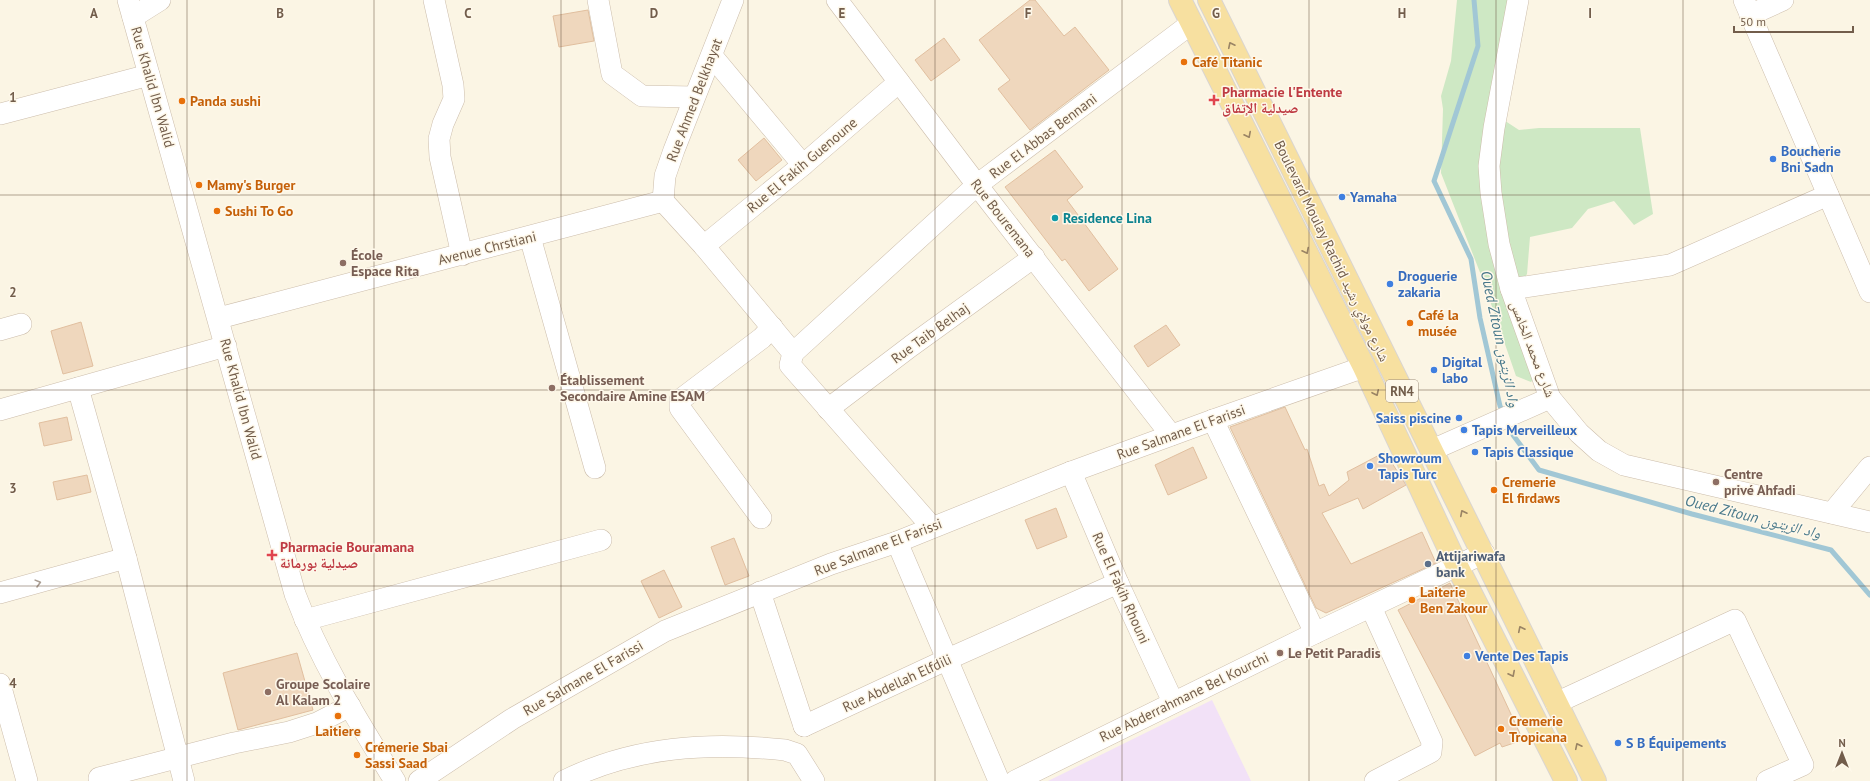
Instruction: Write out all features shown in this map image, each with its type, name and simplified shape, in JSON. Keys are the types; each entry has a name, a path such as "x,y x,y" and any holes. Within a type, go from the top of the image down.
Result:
{"main road":[{"name":"Boulevard Moulay Rachid شارع مولاي رشيد","path":"1180,0 1364,367 1458,566 1566,781"},
{"name":"Boulevard Moulay Rachid شارع مولاي رشيد","path":"1209,0 1484,553 1595,781"}],"street":[{"path":"131,8 160,0"},
{"path":"434,0 453,85 454,99 443,124 439,139 440,157 462,255"},
{"path":"598,0 612,74 642,96 694,97"},
{"name":"Rue Ahmed Belkhayat","path":"663,201 666,176 694,97 712,56 733,0"},
{"name":"Rue Bouremana","path":"837,0 977,185 1171,435"},
{"name":"شارع محمد الخامس","path":"1518,0 1494,128 1489,166 1491,193 1498,244 1511,289 1550,398 1579,434 1599,451 1624,465 1870,522"},
{"path":"1783,0 1747,7 1870,292"},
{"name":"Rue Khalid Ibn Walid","path":"131,8 219,318 285,560 305,620 350,706 396,781"},
{"name":"Rue El Abbas Bennani","path":"793,353 977,185 1192,23"},
{"path":"712,56 803,165"},
{"path":"0,114 149,75"},
{"name":"Rue El Fakih Guenoune","path":"704,246 803,165 899,82"},
{"path":"1511,289 1670,265 1828,195"},
{"path":"663,201 704,246 793,353 790,365 932,527"},
{"name":"Avenue Chrstiani","path":"219,318 663,201"},
{"path":"530,237 595,468"},
{"name":"Rue Taib Belhaj","path":"828,409 911,346 1034,257"},
{"path":"0,330 21,324"},
{"path":"761,518 680,408 679,404 680,400 762,338 772,328"},
{"path":"0,410 226,346"},
{"name":"Rue Salmane El Farissi","path":"419,781 512,719 665,631 832,564 897,542 1071,472 1364,367"},
{"path":"78,388 126,558 184,781"},
{"path":"1432,450 1550,398"},
{"path":"1213,420 1314,633"},
{"path":"1832,513 1870,467"},
{"name":"Rue El Fakih Rhouni","path":"1071,472 1118,583 1173,702"},
{"path":"305,620 600,540"},
{"path":"897,542 999,781"},
{"name":"Rue Abderrahmane Bel Kourchi","path":"1015,781 1314,633 1484,553"},
{"path":"0,593 126,558"},
{"name":"Rue Abdellah Elfdili","path":"804,726 948,659 1118,583"},
{"path":"760,592 804,726 797,754"},
{"path":"1371,607 1432,742 1433,748 1431,752 1375,781"},
{"path":"1556,703 1735,620 1803,765 1768,781"},
{"path":"0,684 27,781"},
{"path":"98,774 178,758 234,743 289,732 317,723 350,706"},
{"path":"564,781 605,765 670,748 688,746 767,748 785,750 797,754 814,781"}],"shaded area":[{"path":"1212,700 1251,781 1048,781"}],"green space":[{"path":"1457,0 1510,0 1490,111 1519,130 1539,128 1640,128 1653,214 1634,225 1614,201 1588,209 1572,228 1530,237 1527,274 1510,300 1537,375 1531,382 1516,376 1481,275 1441,173 1443,109 1441,96 1451,61"}],"building":[{"path":"1030,0 1035,0 1064,36 1075,27 1109,70 1030,130 998,89 1010,80 979,40"},
{"path":"588,10 594,41 559,47 553,16"},
{"path":"944,38 960,60 931,81 915,60"},
{"path":"764,138 782,160 756,181 738,160"},
{"name":"Residence Lina","path":"1055,150 1083,187 1067,200 1118,269 1089,291 1065,259 1062,261 1005,187"},
{"path":"81,322 93,366 63,374 51,331"},
{"path":"1166,325 1180,345 1148,367 1134,346"},
{"path":"1285,407 1305,450 1307,449 1319,486 1324,484 1329,496 1349,480 1347,472 1385,452 1406,485 1363,509 1358,498 1322,513 1351,564 1422,532 1436,563 1326,613 1316,608 1230,427"},
{"path":"67,417 72,440 44,446 39,423"},
{"path":"1193,447 1207,478 1168,495 1155,465"},
{"path":"87,475 91,492 57,500 53,482"},
{"path":"1056,508 1067,537 1037,549 1025,520"},
{"path":"734,538 749,576 725,585 711,547"},
{"path":"664,570 682,607 659,618 641,581"},
{"path":"1450,583 1523,740 1502,747 1500,743 1475,756 1398,610"},
{"name":"Groupe Scolaire Al Kalam 2","path":"297,653 313,710 238,730 223,673"}],"waterway":[{"name":"Oued Zitoun واد الزيتون","path":"1474,0 1478,46 1434,181 1471,259 1480,318 1500,406 1504,414"},
{"name":"Oued Zitoun واد الزيتون","path":"1507,421 1513,435 1539,470 1692,514 1831,550 1870,595"}],"place":[{"name":"Café Titanic","path":"1184,62"},
{"name":"Pharmacie l'Entente صيدلية الإتفاق","path":"1214,100"},
{"name":"Panda sushi","path":"182,101"},
{"name":"Boucherie Bni Sadn","path":"1773,159"},
{"name":"Mamy's Burger","path":"199,185"},
{"name":"Yamaha","path":"1342,197"},
{"name":"Sushi To Go","path":"217,211"},
{"name":"Residence Lina","path":"1055,218"},
{"name":"École Espace Rita","path":"343,263"},
{"name":"Droguerie zakaria","path":"1390,284"},
{"name":"Café la musée","path":"1410,323"},
{"name":"Digital labo","path":"1434,370"},
{"name":"Établissement Secondaire Amine ESAM","path":"552,388"},
{"name":"Saiss piscine","path":"1459,418"},
{"name":"Tapis Merveilleux","path":"1464,430"},
{"name":"Tapis Classique","path":"1475,452"},
{"name":"Showroum Tapis Turc","path":"1370,466"},
{"name":"Centre privé Ahfadi","path":"1716,482"},
{"name":"Cremerie El firdaws","path":"1494,490"},
{"name":"Pharmacie Bouramana صيدلية بورمانة","path":"272,555"},
{"name":"Attijariwafa bank","path":"1428,564"},
{"name":"Laiterie Ben Zakour","path":"1412,600"},
{"name":"Le Petit Paradis","path":"1280,653"},
{"name":"Vente Des Tapis","path":"1467,656"},
{"name":"Groupe Scolaire Al Kalam 2","path":"268,692"},
{"name":"Laitiere","path":"338,716"},
{"name":"Cremerie Tropicana","path":"1501,729"},
{"name":"S B Équipements","path":"1618,743"},
{"name":"Crémerie Sbai Sassi Saad","path":"357,755"}]}
